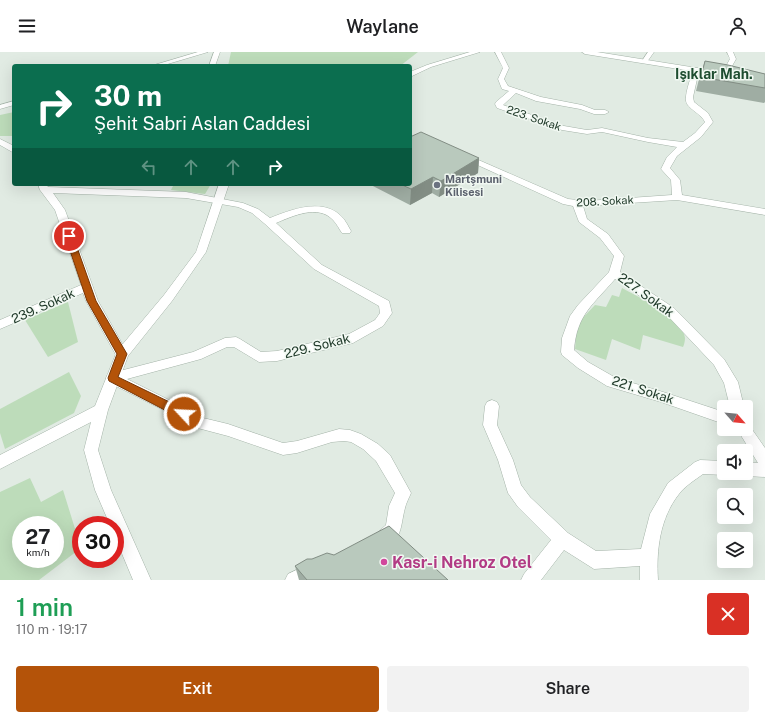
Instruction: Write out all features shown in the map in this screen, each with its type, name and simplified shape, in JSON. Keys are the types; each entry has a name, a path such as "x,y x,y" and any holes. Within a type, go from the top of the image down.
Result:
{"street":[{"path":"161,64 205,52"},
{"path":"213,64 217,52"},
{"path":"412,74 429,66 477,52"},
{"name":"223. Sokak","path":"498,52 506,68 501,78 505,87 513,90 512,94 499,104 500,106 554,126 587,132 602,130 648,140 684,145"},
{"path":"586,52 727,76 733,59 730,52"},
{"path":"645,61 651,52"},
{"path":"677,197 678,186 675,177 665,169 666,164 684,145 700,134 709,122 705,115 690,103 689,97 696,70"},
{"path":"513,90 539,99 582,107 594,112 605,112"},
{"path":"0,107 12,104"},
{"path":"2,143 12,149"},
{"name":"208. Sokak","path":"458,154 566,202 577,204 677,197 765,212"},
{"path":"142,580 103,490 91,450 101,410 122,354 168,298 201,252 223,186"},
{"path":"43,187 60,210 92,301 122,354"},
{"name":"229. Sokak","path":"43,187 186,195 240,205 255,211 269,222 318,267 385,304 386,312 379,323 353,338 277,356 259,357 236,342 225,343 196,356 113,378"},
{"name":"227. Sokak","path":"577,204 583,220 604,236 619,256 614,273 670,311 719,362 731,382 735,400"},
{"path":"269,222 305,208 315,209 336,216 346,231"},
{"name":"221. Sokak","path":"614,273 581,307 567,336 567,352 583,365 612,382 663,397 717,416"},
{"name":"239. Sokak","path":"0,325 87,287"},
{"path":"113,378 184,414 195,422 228,430 282,448 291,449 339,435 348,435 359,438 381,456 403,493 397,506 396,522 392,533 371,549"},
{"path":"492,406 490,425 505,460 514,488 524,502 562,539 594,560 648,557"},
{"path":"0,462 101,410"},
{"path":"749,436 765,461"},
{"path":"649,580 648,557 658,514 674,488 700,468 717,468"},
{"path":"753,469 765,470"},
{"path":"530,580 562,539"},
{"path":"294,580 324,567"}],"green space":[{"path":"231,52 418,52 403,64 228,64"},
{"path":"12,112 12,136 0,136 0,115"},
{"path":"173,186 210,186 205,194 171,190"},
{"path":"622,288 659,309 677,323 683,331 685,338 683,347 643,335 640,350 612,339 606,360 575,349 577,324 595,305 606,307 612,295 619,297"},
{"path":"68,302 78,342 48,357 25,320"},
{"path":"69,372 81,396 74,413 5,449 0,433 0,409"},
{"path":"30,478 41,502 63,490 72,519 72,555 64,561 64,516 12,516 12,568 55,568 39,580 0,580 0,492"}],"building":[{"path":"705,61 765,74 765,88 701,77"},
{"path":"421,132 479,158 441,181 433,177 411,189 404,186 412,186 412,136"},
{"path":"389,526 448,580 307,580 295,566 307,559 312,559 327,553 334,555"}],"place":[{"name":"Martşmuni Kilisesi","path":"437,185"},
{"name":"Kasr-i Nehroz Otel","path":"384,562"}],"district":[{"name":"Işıklar Mah.","path":"714,74"}],"route":[{"path":"69,236 92,301 122,354 113,378 184,414"}]}
